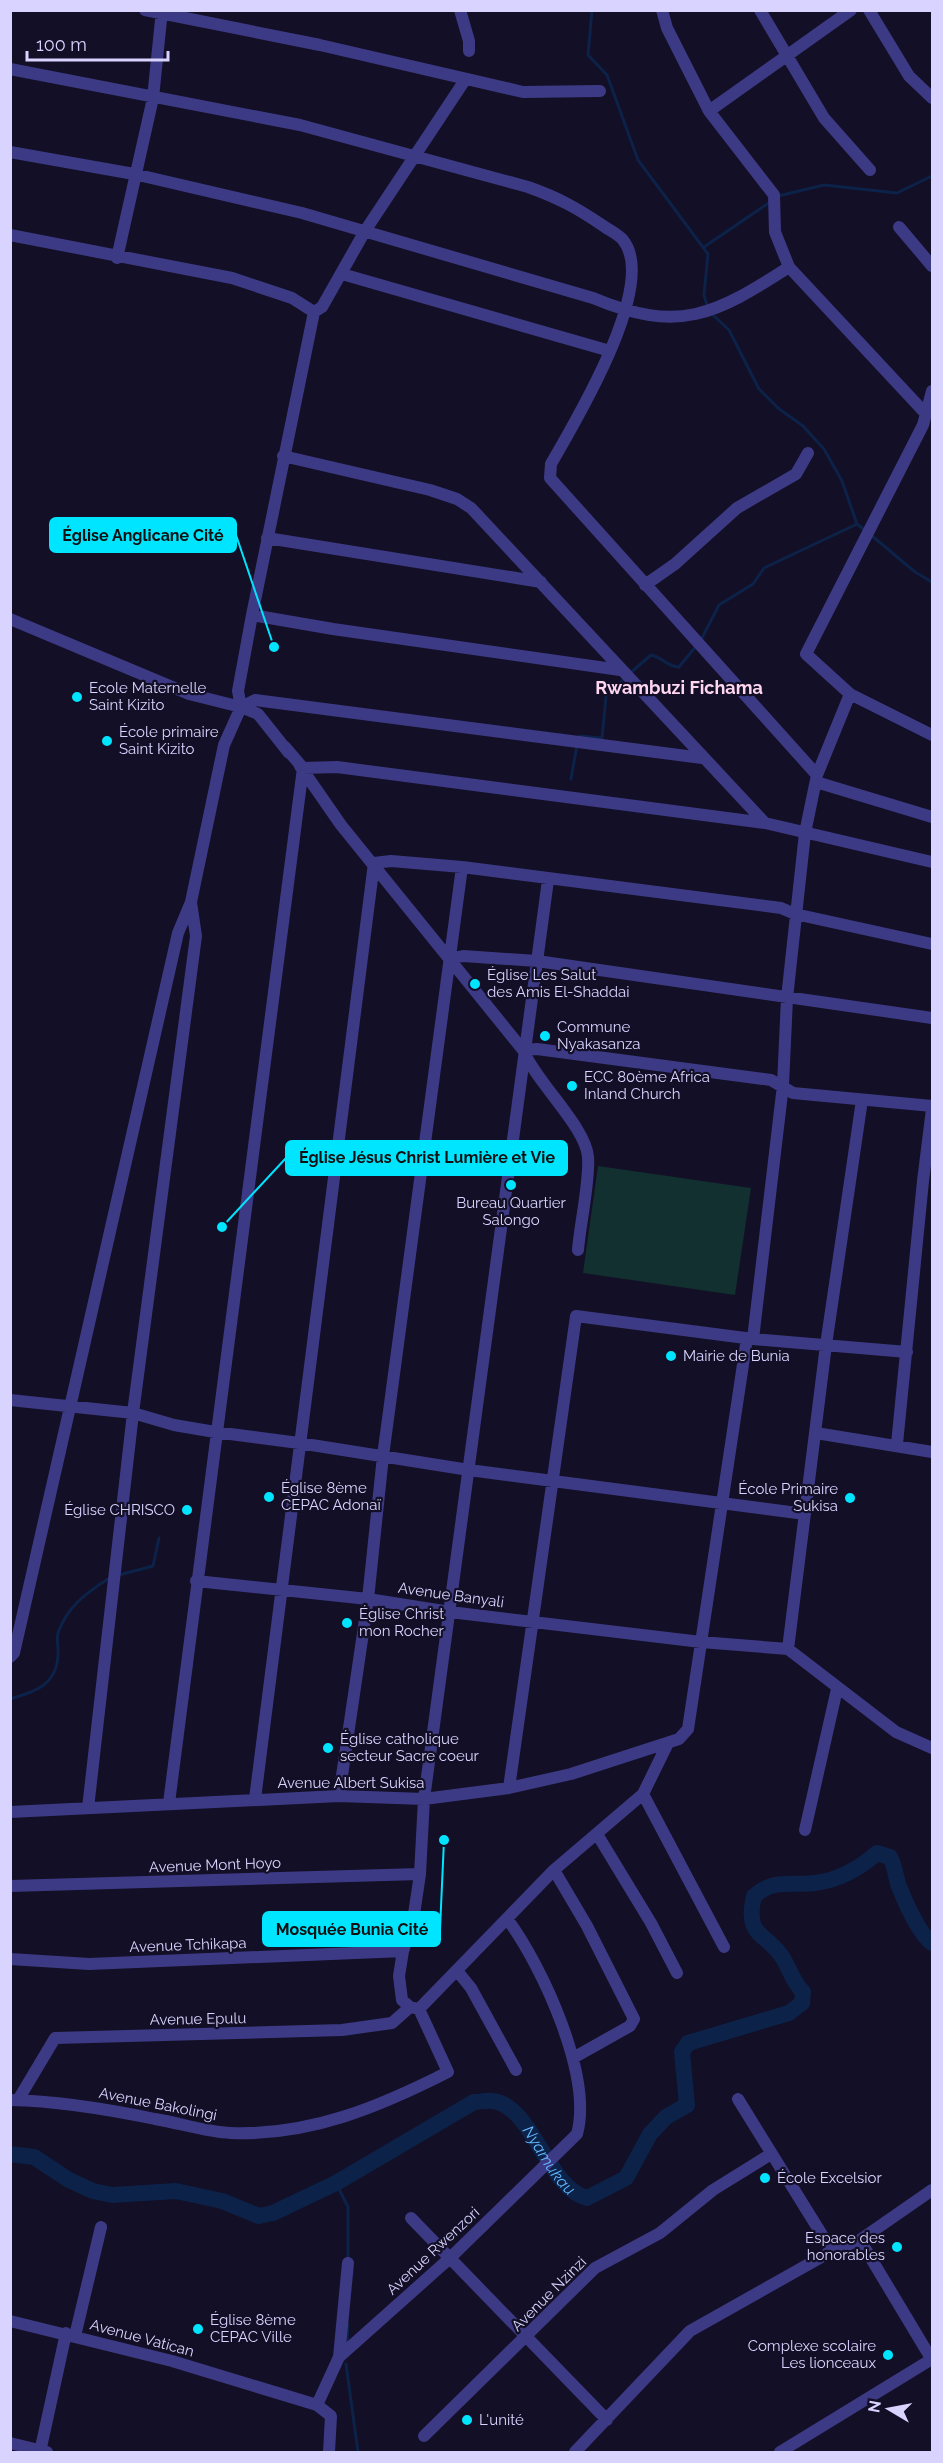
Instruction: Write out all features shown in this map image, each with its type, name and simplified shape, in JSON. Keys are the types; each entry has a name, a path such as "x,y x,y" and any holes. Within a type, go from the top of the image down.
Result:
{"street":[{"path":"145,10 320,45 523,92 600,91"},
{"path":"460,10 469,41 469,51"},
{"path":"662,10 667,28 709,111 774,195 776,232 789,267 927,423"},
{"path":"760,10 824,118 870,170"},
{"path":"709,111 851,10"},
{"path":"869,10 909,76 933,98"},
{"path":"117,258 134,174 153,98 162,12"},
{"path":"10,69 300,125 416,156 564,199 623,239 630,251 633,268 625,311 596,385 551,464 550,478 816,778 933,817"},
{"path":"10,1656 14,1653 178,933 191,902 224,745 241,707 238,691 252,615 314,312 322,307 365,231 465,80"},
{"path":"10,152 134,174 365,231 593,298 625,311 662,318 683,318 744,296 789,267"},
{"path":"899,227 933,266"},
{"path":"10,235 117,258 232,278 292,298 314,312"},
{"path":"342,274 610,351"},
{"path":"933,391 927,423 866,534 806,654 850,694 933,735"},
{"path":"645,585 675,564 737,508 796,474 808,453"},
{"path":"283,456 430,490 457,499 486,522 624,674 765,823"},
{"path":"267,538 541,582"},
{"path":"252,615 624,674"},
{"path":"10,619 189,694 241,707 258,714 303,768 341,825 524,1050 529,1065 582,1139 588,1156 578,1250"},
{"name":"Avenue Albert Sukisa","path":"10,1812 339,1796 424,1799 508,1788 572,1774 667,1745 679,1740 688,1729 722,1502 750,1338 783,1085 787,999 805,833 816,778 850,694"},
{"path":"241,707 255,700 702,758"},
{"path":"303,768 337,767 765,823 933,862"},
{"path":"169,1803 215,1432 303,768"},
{"path":"374,863 391,861 462,867 781,909 933,944"},
{"path":"255,1799 374,863"},
{"path":"339,1796 368,1599 383,1456 462,867"},
{"path":"414,2008 402,2000 399,1989 403,1951 413,1921 420,1874 424,1799 548,880"},
{"path":"87,1808 133,1413 196,936 191,902"},
{"path":"449,959 463,956 537,962 933,1018"},
{"path":"524,1050 537,1049 771,1080 783,1085 793,1093 933,1108 922,1181 897,1444"},
{"path":"788,1649 826,1345 862,1100"},
{"path":"508,1788 576,1316 750,1338 907,1352"},
{"path":"10,1400 133,1413 174,1425 215,1432 469,1470 805,1514"},
{"path":"816,1433 897,1444 933,1452"},
{"name":"Avenue Banyali","path":"196,1581 368,1599 450,1612 701,1642"},
{"path":"701,1642 788,1649 837,1689 896,1732 933,1748"},
{"path":"805,1830 837,1689"},
{"path":"667,1745 643,1794 724,1947"},
{"name":"Avenue Epulu","path":"14,2100 55,2038 342,2030 392,2023 458,1972 554,1870 643,1794"},
{"path":"597,1834 651,1923 677,1973"},
{"path":"554,1870 587,1926 634,2019 630,2026 573,2058"},
{"name":"Avenue Mont Hoyo","path":"10,1886 420,1874"},
{"name":"Avenue Rwenzori","path":"339,2356 450,2258 577,2134 581,2122 573,2058 548,1989 525,1942 508,1920"},
{"name":"Avenue Tchikapa","path":"10,1959 89,1964 403,1951"},
{"path":"458,1972 471,1988 516,2070"},
{"name":"Avenue Bakolingi","path":"14,2100 79,2104 228,2133 300,2129 358,2114 448,2072 414,2008"},
{"path":"738,2099 832,2251"},
{"name":"Avenue Nzinzi","path":"424,2436 602,2262 660,2233 713,2190 771,2154"},
{"path":"575,2452 690,2331 832,2251 860,2240 933,2190"},
{"path":"411,2218 607,2420"},
{"path":"10,2443 43,2452 71,2334 101,2227"},
{"path":"780,2452 932,2360 860,2240"},
{"path":"328,2452 331,2416 317,2405 339,2356 348,2263"},
{"name":"Avenue Vatican","path":"10,2320 218,2374 317,2405"}],"green space":[{"path":"598,1166 751,1188 735,1295 583,1273"}],"waterway":[{"path":"592,10 588,55 607,75 638,160 708,254 704,295 708,308"},
{"path":"778,196 824,185 897,193 932,176"},
{"path":"704,247 770,202"},
{"path":"712,314 729,330 759,389 778,408 803,426 824,449 842,481 857,524 866,531"},
{"path":"701,640 719,605 753,584 764,568 857,524"},
{"path":"871,535 915,572 932,582"},
{"path":"629,674 651,655 672,666 679,667 697,645"},
{"path":"580,736 602,738 606,696 624,679"},
{"path":"571,779 577,745"},
{"path":"119,1575 153,1566 159,1538"},
{"path":"10,1699 36,1690 49,1681 56,1666 57,1638 62,1624 72,1608 85,1595 108,1579"},
{"name":"Nyamukau","path":"10,2154 34,2157 69,2180 93,2191 112,2195 176,2191 222,2201 259,2216 273,2213 336,2183 474,2102 493,2101 507,2106 519,2117 561,2180 573,2191 587,2198 626,2178 650,2134 666,2117 687,2105 682,2052 688,2043 789,2013 802,2003 803,1992 794,1981 784,1960 759,1933 752,1920 754,1896 762,1890 776,1885 815,1883 832,1879 864,1864 877,1853 890,1857 898,1885 910,1911 918,1926 932,1943"},
{"path":"336,2183 348,2207 348,2261"},
{"path":"347,2343 348,2324"},
{"path":"346,2364 358,2452"}],"place":[{"name":"Église Anglicane Cité","path":"274,647"},
{"name":"Ecole Maternelle Saint Kizito","path":"77,697"},
{"name":"École primaire Saint Kizito","path":"107,741"},
{"name":"Église Les Salut des Amis El-Shaddai","path":"475,984"},
{"name":"Commune Nyakasanza","path":"545,1036"},
{"name":"ECC 80ème Africa Inland Church","path":"572,1086"},
{"name":"Bureau Quartier Salongo","path":"511,1185"},
{"name":"Église Jésus Christ Lumière et Vie","path":"222,1227"},
{"name":"Mairie de Bunia","path":"671,1356"},
{"name":"Église 8ème CEPAC Adonaï","path":"269,1497"},
{"name":"École Primaire Sukisa","path":"850,1498"},
{"name":"Église CHRISCO","path":"187,1510"},
{"name":"Église Christ mon Rocher","path":"347,1623"},
{"name":"Église catholique secteur Sacre coeur","path":"328,1748"},
{"name":"Mosquée Bunia Cité","path":"444,1840"},
{"name":"École Excelsior","path":"765,2178"},
{"name":"Espace des honorables","path":"897,2247"},
{"name":"Église 8ème CEPAC Ville","path":"198,2329"},
{"name":"Complexe scolaire Les lionceaux","path":"888,2355"},
{"name":"L'unité","path":"467,2420"}],"district":[{"name":"Rwambuzi Fichama","path":"679,688"}]}
